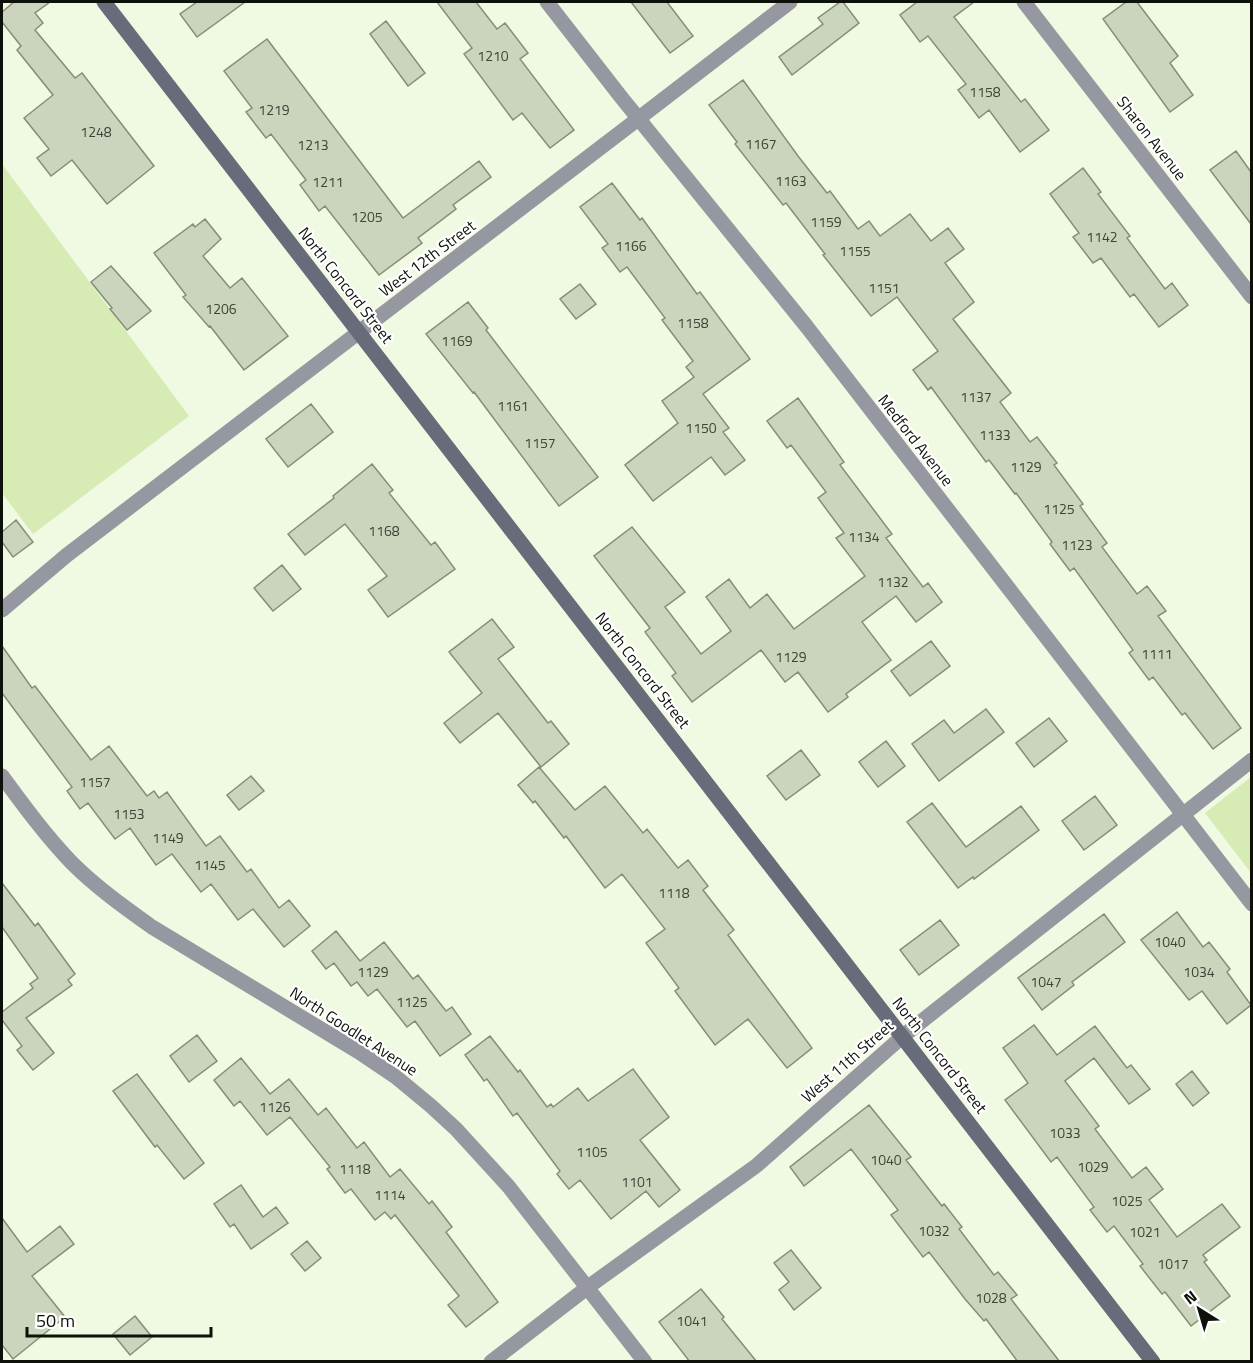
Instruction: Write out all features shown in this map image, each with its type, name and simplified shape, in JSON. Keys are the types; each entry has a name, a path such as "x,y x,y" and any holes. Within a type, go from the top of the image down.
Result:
{"main road":[{"name":"North Concord Street","path":"104,2 1153,1362"}],"street":[{"name":"Medford Avenue","path":"547,2 807,327 1251,904"},
{"name":"West 12th Street","path":"2,610 67,555 790,2"},
{"name":"Sharon Avenue","path":"1024,2 1251,297"},
{"name":"West 11th Street","path":"491,1362 588,1287 756,1166 903,1036 1251,760"},
{"name":"North Goodlet Avenue","path":"2,776 35,820 73,864 124,908 359,1052 396,1077 431,1106 487,1161 645,1362"}],"green space":[{"path":"2,164 189,416 33,534 2,493"},
{"path":"1251,777 1251,873 1205,813"}],"building":[{"path":"14,2 50,2 35,13 43,23 35,30 75,78 82,73 154,166 107,204 72,160 51,176 37,158 49,149 24,118 53,95 17,50 21,46 2,22 2,12"},
{"path":"197,2 245,2 197,37 180,14"},
{"path":"437,2 476,2 497,29 505,23 528,53 520,59 574,130 550,148 522,113 513,120 464,54 472,48"},
{"path":"631,2 667,2 693,36 670,53"},
{"path":"843,2 859,23 792,75 779,57 823,24 818,18"},
{"path":"917,2 974,2 954,17 1021,102 1025,99 1049,130 1020,152 989,110 979,118 958,90 966,84 928,36 920,42 900,15"},
{"path":"1126,2 1137,2 1178,56 1170,63 1193,95 1170,112 1103,19"},
{"path":"386,21 425,73 408,86 370,34"},
{"path":"267,39 403,218 479,161 491,177 453,205 456,209 418,238 422,243 379,275 325,206 319,211 300,185 306,180 271,134 266,138 246,112 252,108 224,71"},
{"path":"743,80 798,156 827,193 830,191 858,229 869,221 880,236 910,214 931,241 948,228 964,249 945,263 974,302 953,319 1011,393 1000,402 1030,442 1037,437 1057,463 1054,465 1083,504 1080,506 1107,543 1102,547 1137,594 1147,586 1166,611 1158,616 1241,728 1213,749 1185,713 1182,715 1153,677 1149,680 1129,653 1133,650 1074,568 1070,571 1016,493 989,460 986,462 931,387 928,390 913,370 938,351 897,297 871,316 786,203 783,205 735,144 737,142 709,105"},
{"path":"1236,151 1251,172 1251,224 1210,170"},
{"path":"1083,168 1101,192 1098,194 1130,236 1127,238 1165,289 1172,283 1188,305 1159,327 1134,294 1130,297 1101,258 1093,263 1073,237 1079,233 1050,194"},
{"path":"612,183 640,220 642,218 697,294 700,292 750,359 703,394 729,428 723,432 745,460 725,475 711,457 653,501 625,465 678,423 662,401 694,377 686,367 693,361 662,320 665,318 627,267 620,272 602,248 608,244 580,207"},
{"path":"205,219 221,239 203,256 230,288 242,278 288,336 244,370 210,326 183,297 186,295 154,253 193,224 195,227"},
{"path":"111,266 151,311 127,330 91,282"},
{"path":"580,284 596,304 576,319 560,299"},
{"path":"468,302 488,328 486,330 598,477 559,506 474,392 426,334"},
{"path":"798,398 844,462 840,465 892,534 886,538 923,587 928,583 942,602 916,622 896,596 862,622 891,660 846,694 848,697 828,712 798,672 785,682 761,650 692,702 672,676 676,673 645,632 650,628 594,556 632,527 685,592 665,607 701,654 731,631 706,597 729,579 750,608 767,594 794,629 865,576 836,538 844,533 818,498 826,492 791,445 787,448 767,421"},
{"path":"311,404 333,432 288,467 266,439"},
{"path":"372,464 393,490 389,493 431,545 435,542 455,569 388,617 368,590 387,576 345,524 305,555 288,534"},
{"path":"16,520 33,542 13,557 2,542 2,532"},
{"path":"282,565 301,589 273,611 254,588"},
{"path":"492,619 514,647 498,659 548,723 551,721 569,744 541,767 498,713 460,743 444,723 482,693 449,652"},
{"path":"931,641 950,666 910,696 891,671"},
{"path":"2,646 32,688 35,686 91,760 109,746 147,796 154,791 159,798 167,792 206,846 220,836 247,872 251,869 279,908 289,900 310,926 284,947 253,909 238,920 211,884 201,892 172,854 156,865 130,828 115,839 88,803 80,809 67,791 72,787 2,693"},
{"path":"986,709 1004,732 939,781 912,744 944,720 954,733"},
{"path":"1049,718 1067,741 1034,767 1016,743"},
{"path":"886,741 905,766 878,787 859,762"},
{"path":"801,750 820,775 786,800 767,776"},
{"path":"539,767 575,810 605,786 643,833 647,829 678,868 688,860 708,886 703,890 734,930 728,935 812,1048 787,1068 748,1019 715,1045 675,991 679,988 646,943 665,929 622,874 605,888 566,836 564,838 535,801 533,803 518,785"},
{"path":"251,776 264,791 239,810 227,795"},
{"path":"1095,796 1117,825 1084,850 1062,821"},
{"path":"932,803 966,847 1021,806 1039,830 974,879 973,877 958,888 907,822"},
{"path":"2,883 35,926 38,923 75,974 68,980 72,985 26,1018 54,1053 33,1070 17,1050 22,1046 2,1020 2,1012 33,988 30,984 38,978 2,927"},
{"path":"1177,912 1203,947 1209,942 1230,969 1227,972 1251,1005 1227,1024 1202,991 1189,1000 1141,940"},
{"path":"1104,914 1125,942 1072,982 1074,985 1042,1010 1018,978"},
{"path":"940,920 959,945 919,975 900,950"},
{"path":"336,931 360,961 384,942 413,979 418,975 446,1011 452,1007 471,1034 440,1056 415,1021 407,1027 377,989 368,996 357,982 351,986 334,963 326,969 312,951"},
{"path":"1034,1025 1057,1055 1095,1026 1127,1068 1131,1065 1150,1089 1129,1104 1094,1058 1065,1081 1099,1126 1095,1129 1132,1178 1146,1167 1163,1189 1149,1200 1177,1237 1222,1204 1240,1227 1203,1255 1207,1260 1204,1262 1230,1296 1191,1326 1165,1292 1162,1294 1140,1266 1143,1264 1114,1226 1107,1232 1090,1210 1094,1207 1057,1157 1051,1162 1005,1100 1028,1083 1003,1048"},
{"path":"197,1035 217,1061 189,1082 170,1056"},
{"path":"490,1036 518,1072 520,1070 547,1107 551,1104 553,1107 578,1088 588,1101 633,1069 669,1117 640,1140 680,1190 659,1207 646,1191 611,1219 580,1180 569,1189 557,1174 560,1171 517,1113 513,1116 487,1079 484,1081 465,1055"},
{"path":"241,1058 270,1094 289,1079 318,1115 326,1108 357,1148 364,1142 390,1177 400,1169 429,1204 432,1201 452,1227 446,1232 498,1302 466,1327 448,1305 459,1296 395,1215 391,1219 385,1212 375,1220 351,1189 345,1193 327,1169 330,1167 290,1117 267,1135 240,1101 234,1106 214,1080"},
{"path":"1192,1071 1209,1093 1193,1106 1176,1084"},
{"path":"137,1074 204,1163 184,1179 157,1145 155,1147 113,1091"},
{"path":"869,1105 911,1157 906,1160 942,1206 944,1204 962,1227 959,1229 994,1275 998,1272 1017,1295 1011,1299 1060,1362 1018,1362 986,1319 984,1321 965,1299 929,1252 923,1257 891,1215 898,1210 851,1149 804,1186 790,1167"},
{"path":"241,1185 263,1217 276,1207 288,1223 251,1249 234,1224 230,1227 214,1204"},
{"path":"2,1218 27,1252 60,1226 74,1244 32,1276 65,1317 13,1359 2,1345"},
{"path":"307,1241 321,1258 305,1271 291,1254"},
{"path":"791,1250 821,1288 794,1310 779,1290 789,1282 774,1263"},
{"path":"701,1289 757,1362 690,1362 659,1322"},
{"path":"135,1316 152,1337 130,1355 113,1334"}]}
